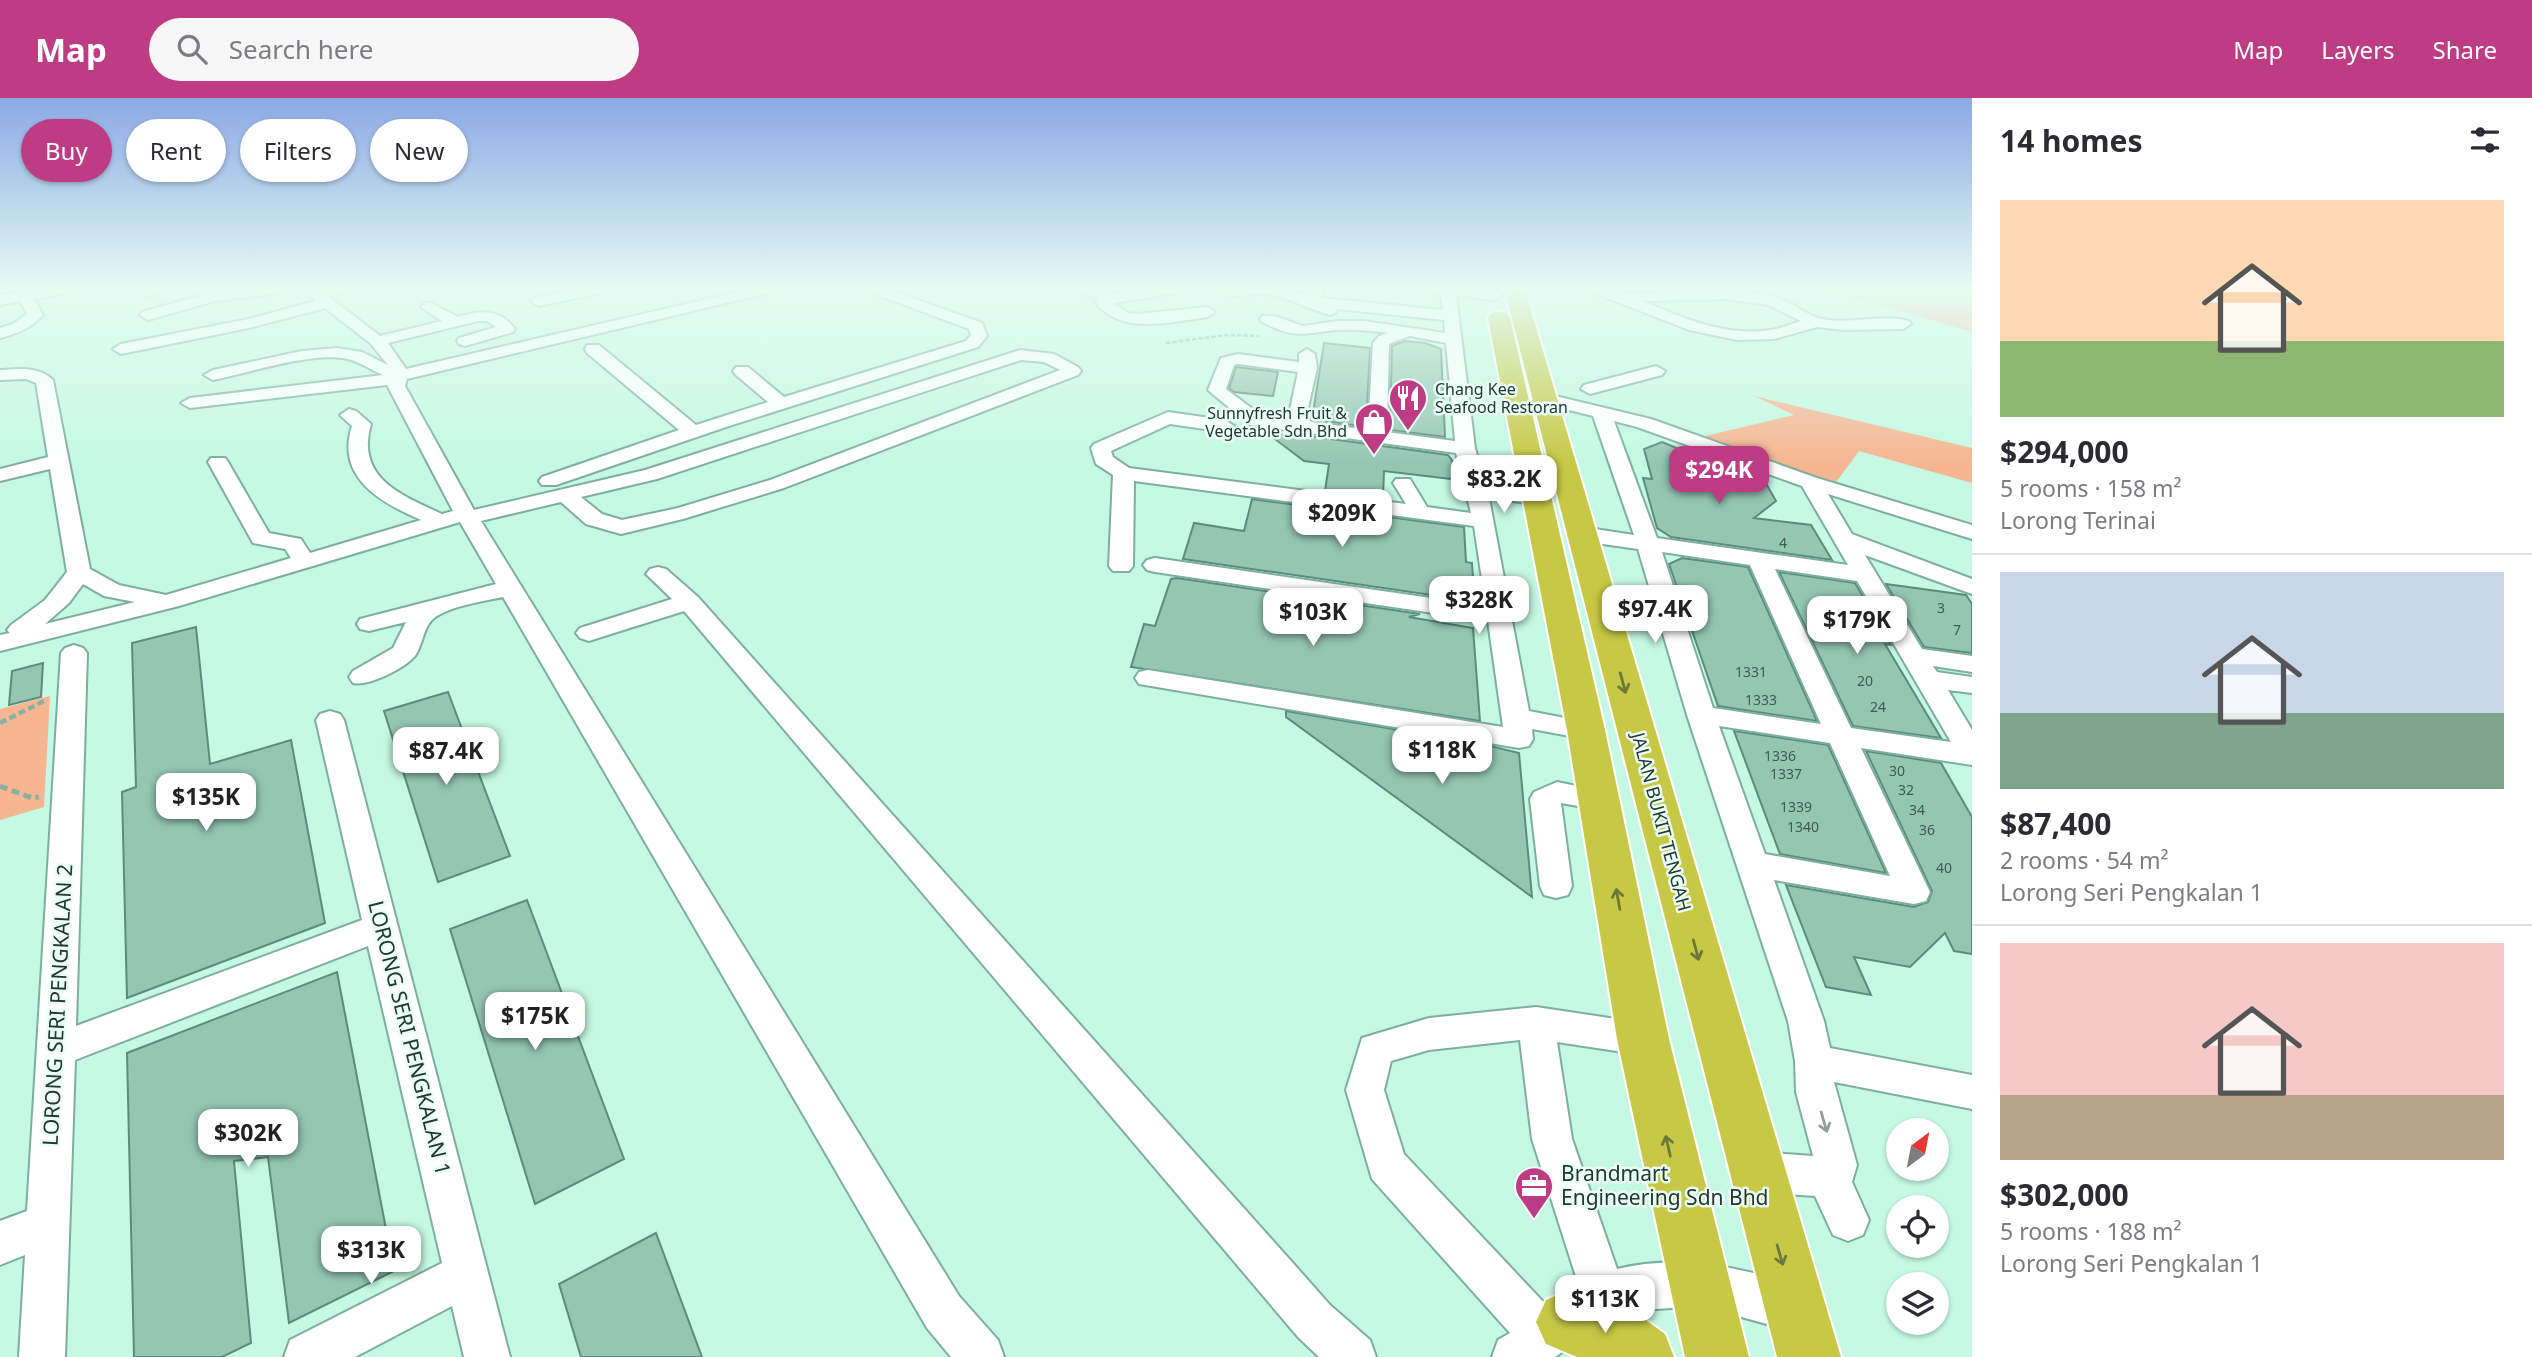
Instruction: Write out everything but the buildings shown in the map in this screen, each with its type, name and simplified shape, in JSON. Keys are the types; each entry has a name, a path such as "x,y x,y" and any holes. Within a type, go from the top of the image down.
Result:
{"highway":[{"path":"1510,346 1537,498 1600,800 1643,1039 1717,1357"},
{"name":"JALAN BUKIT TENGAH","path":"1524,346 1547,399 1803,1333"},
{"path":"1558,1327 1623,1343 1642,1357"}],"street":[{"path":"121,349 136,346"},
{"path":"383,346 399,368 396,386 459,516 510,588 943,1312 981,1357"},
{"path":"190,403 399,378 528,346"},
{"path":"0,642 170,601 459,516 693,432 966,346"},
{"path":"1377,437 1381,346"},
{"path":"1148,678 1519,739 1484,521 1465,448 1454,346"},
{"path":"593,348 693,432"},
{"path":"213,375 323,353 350,354 399,378"},
{"path":"349,415 362,424 356,437 362,463 382,493 459,516 650,475 1020,355 1037,355 1062,362 1072,371 777,484 683,513 621,527 594,519 565,494"},
{"path":"1307,428 1296,418 1308,361 1238,359 1227,362 1217,390 1257,421 1307,428 1465,448"},
{"path":"742,371 780,403"},
{"path":"1590,388 1656,371"},
{"path":"0,375 28,374 44,380 79,572 68,592 48,612 0,642"},
{"path":"1547,399 1644,423 1810,482 1972,532"},
{"path":"870,404 919,431"},
{"path":"1601,411 1648,544 1700,715 1805,1021 1814,1061 1815,1092 1836,1164 1835,1173 1827,1177 1757,1172"},
{"path":"1225,426 1168,418 1101,448 1103,460 1123,473 1484,521"},
{"path":"0,475 58,461"},
{"path":"218,461 261,538 293,544 304,561"},
{"path":"1121,566 1125,501 1123,473"},
{"path":"1810,482 1972,754"},
{"path":"1403,483 1417,504 1416,512"},
{"path":"1477,490 1537,498"},
{"path":"1582,534 1866,575"},
{"path":"1844,539 1972,587"},
{"path":"1751,864 1913,891 1759,560"},
{"path":"1155,565 1499,615"},
{"path":"79,572 112,591 170,601"},
{"path":"658,574 689,602 1314,1321 1353,1357"},
{"path":"369,624 510,588"},
{"path":"589,633 689,602"},
{"path":"362,677 404,653 421,617 445,604"},
{"name":"LORONG SERI PENGKALAN 2","path":"42,1357 74,653"},
{"path":"1921,668 1972,664"},
{"path":"1921,668 1972,678"},
{"path":"1921,668 1972,685"},
{"path":"1700,715 1972,754"},
{"path":"1516,717 1586,730"},
{"name":"LORONG SERI PENGKALAN 1","path":"330,720 487,1357"},
{"path":"1556,886 1545,799 1557,792 1600,800"},
{"path":"56,1050 381,927"},
{"path":"1558,1327 1387,1165 1365,1090 1375,1049 1429,1034 1536,1023 1643,1039"},
{"path":"1536,1023 1552,1139 1558,1327"},
{"path":"1814,1061 1873,1076 1972,1092"},
{"path":"1827,1177 1849,1220"},
{"path":"0,1243 48,1224"},
{"path":"307,1357 467,1274"},
{"path":"1558,1327 1627,1289 1701,1284 1803,1333"}],"path":[{"path":"0,723 24,709 72,690"},
{"path":"0,786 32,798 68,792"}],"shaded area":[{"path":"1754,396 1972,448 1972,483 1859,451 1834,485 1697,438 1794,415"},
{"path":"50,696 44,807 0,820 0,709"}],"place":[{"name":"Chang Kee Seafood Restoran","path":"1408,432"},
{"name":"Sunnyfresh Fruit & Vegetable Sdn Bhd","path":"1374,456"},
{"name":"Brandmart Engineering Sdn Bhd","path":"1534,1220"}]}
